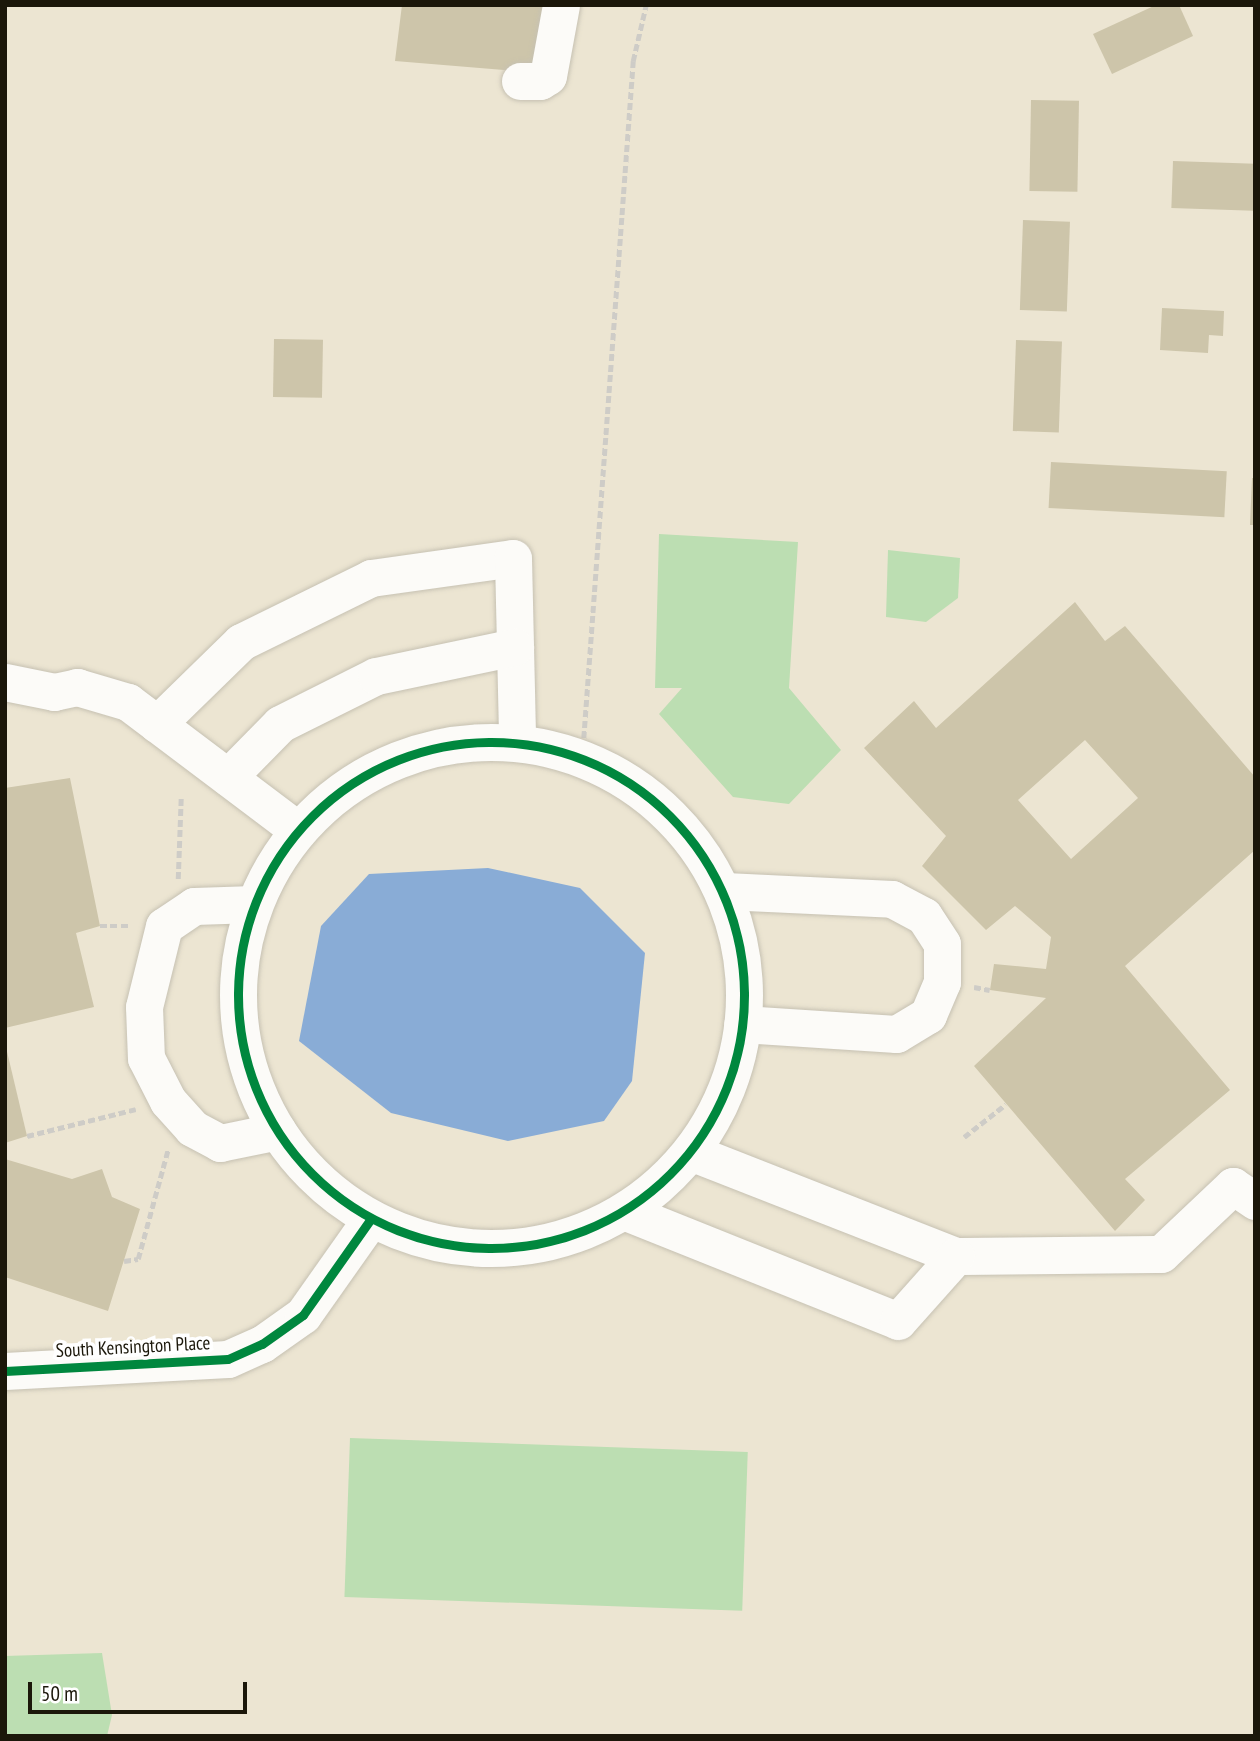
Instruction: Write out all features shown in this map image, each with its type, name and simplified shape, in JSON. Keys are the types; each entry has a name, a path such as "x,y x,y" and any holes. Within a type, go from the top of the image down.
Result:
{"street":[{"path":"520,81 540,81 548,76 561,5"},
{"path":"157,724 241,642 371,578 513,558 517,741"},
{"path":"228,777 280,724 376,676 515,647"},
{"path":"5,682 54,692 77,687 128,702 298,830"},
{"path":"517,741 582,759 603,765 675,817 725,891 747,977 738,1065 693,1153 626,1212 543,1245 454,1248 370,1220 305,1171 256,1097 235,1011 245,922 284,843 347,783 428,747 517,741"},
{"path":"725,891 892,899 924,916 942,944 942,982 928,1014 896,1034 742,1024"},
{"path":"254,904 194,906 164,926 144,1007 146,1058 168,1101 192,1128 220,1143 278,1131"},
{"path":"693,1153 956,1256 1161,1254 1233,1186 1255,1201"},
{"path":"626,1212 898,1321 956,1256"},
{"name":"South Kensington Place","path":"5,1371 228,1359 262,1344 303,1314 370,1220"}],"path":[{"path":"582,759 633,61 646,5"},
{"path":"164,926 178,878 181,798"},
{"path":"27,1136 168,1101"},
{"path":"964,1137 1006,1104"},
{"path":"124,1261 138,1259 170,1144 192,1128"}],"green space":[{"path":"659,534 798,542 789,688 841,750 789,804 733,797 659,714 682,688 655,688"},
{"path":"888,550 960,558 958,598 926,622 886,617"},
{"path":"350,1438 748,1452 742,1611 344,1597"},
{"path":"102,1653 112,1715 107,1736 5,1736 5,1656"}],"water":[{"path":"488,868 580,888 645,953 632,1081 604,1121 508,1141 391,1113 299,1041 321,926 369,874"}],"building":[{"path":"402,5 549,5 542,73 395,61"},
{"path":"1156,5 1179,5 1193,36 1112,74 1093,34"},
{"path":"1031,100 1079,101 1077,192 1029,191"},
{"path":"1173,161 1255,164 1253,211 1171,208"},
{"path":"1023,220 1070,222 1067,312 1020,310"},
{"path":"1162,308 1224,311 1223,336 1209,335 1208,353 1160,350"},
{"path":"274,339 323,340 322,398 273,397"},
{"path":"1016,340 1062,342 1059,433 1013,431"},
{"path":"1051,462 1227,471 1224,517 1049,508"},
{"path":"1252,478 1255,478 1255,525 1250,525"},
{"path":"1075,602 1105,641 1125,626 1255,777 1255,850 1125,966 1230,1090 1125,1179 1145,1200 1115,1231 974,1066 1046,998 990,990 994,964 1046,969 1051,937 1015,906 986,930 922,866 946,836 864,748 914,701 936,728","holes":["1085,740 1138,798 1071,859 1018,800"]},
{"path":"70,778 100,926 76,933 94,1007 5,1028 5,788"},
{"path":"5,1043 27,1136 5,1143"},
{"path":"5,1159 72,1179 102,1169 112,1197 140,1209 108,1311 5,1277"}],"cycle path":[{"path":"491,742 540,746 588,761 632,784 670,816 702,854 725,898 740,946 744,995 740,1044 725,1092 702,1136 670,1174 632,1206 588,1229 540,1244 491,1248 442,1244 394,1229 350,1206 312,1174 280,1136 257,1092 242,1044 238,995 242,946 257,898 280,854 312,816 350,784 394,761 442,746 491,742"},
{"path":"5,1371 228,1359 262,1344 303,1315 370,1220"}]}
